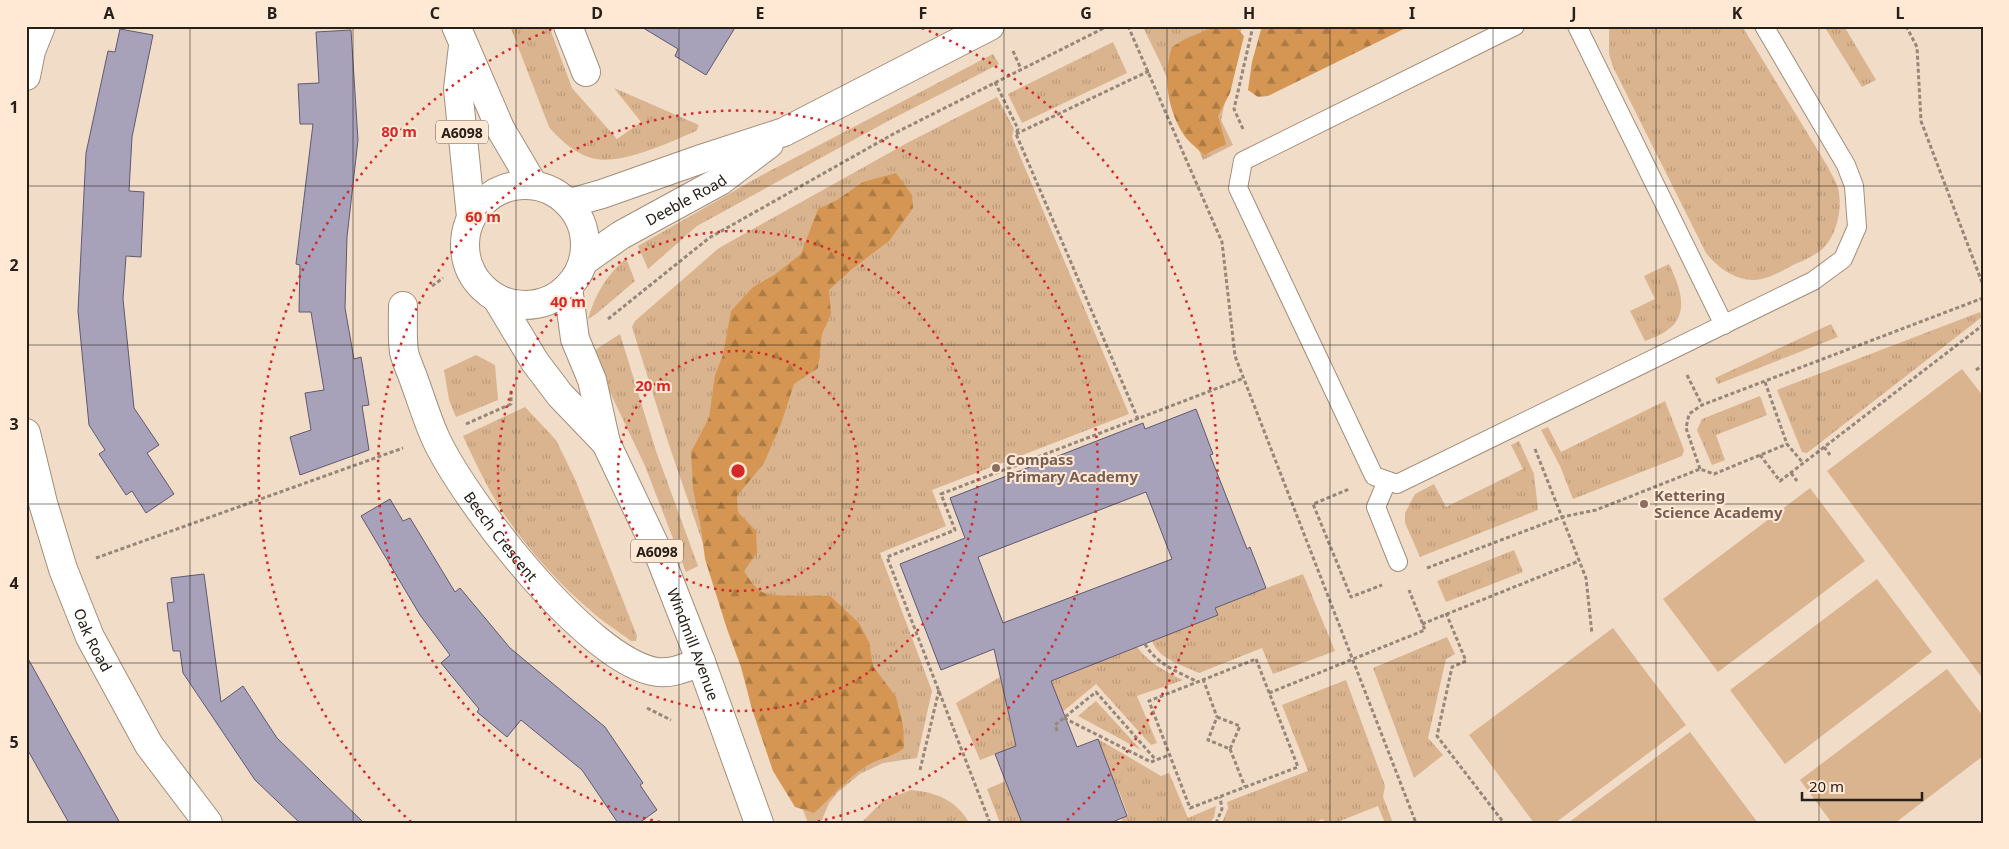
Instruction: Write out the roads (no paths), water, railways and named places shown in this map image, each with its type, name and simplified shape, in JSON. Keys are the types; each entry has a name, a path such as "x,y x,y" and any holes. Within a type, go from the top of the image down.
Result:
{"street":[{"path":"26,76 31,51 41,26"},
{"path":"568,26 586,72"},
{"name":"Deeble Road","path":"570,203 602,194 784,132 1000,35"},
{"name":"A6098","path":"460,36 500,128 533,184"},
{"name":"A6098","path":"460,36 458,89 471,217"},
{"name":"Deeble Road","path":"584,262 621,235 720,181 784,132"},
{"name":"A6098","path":"533,184 553,190 570,203 583,226 586,241 584,262 574,280 559,295 538,304 517,305 497,298 480,286 466,259 465,238 471,217 483,200 500,189 533,184"},
{"name":"Windmill Avenue","path":"568,287 575,339 592,380 606,443 658,552 701,662 759,823"},
{"name":"Windmill Avenue","path":"497,298 535,362 560,395 606,443"},
{"name":"Beech Crescent","path":"403,306 404,353 435,437 452,468 466,488 503,540 537,582 573,619 609,648 640,667 657,672 666,672 701,662"},
{"name":"Oak Road","path":"26,433 43,503 63,570 90,638 149,745 208,823"}],"lane":[{"path":"1515,26 1243,161 1238,188 1374,476 1397,484 1813,281 1843,259 1857,227 1854,186 1846,165 1764,26"},
{"path":"1577,26 1724,325"},
{"path":"1387,481 1376,507 1401,570"}],"place":[{"name":"Compass Primary Academy","path":"996,468"},
{"name":"Kettering Science Academy","path":"1644,504"}]}
